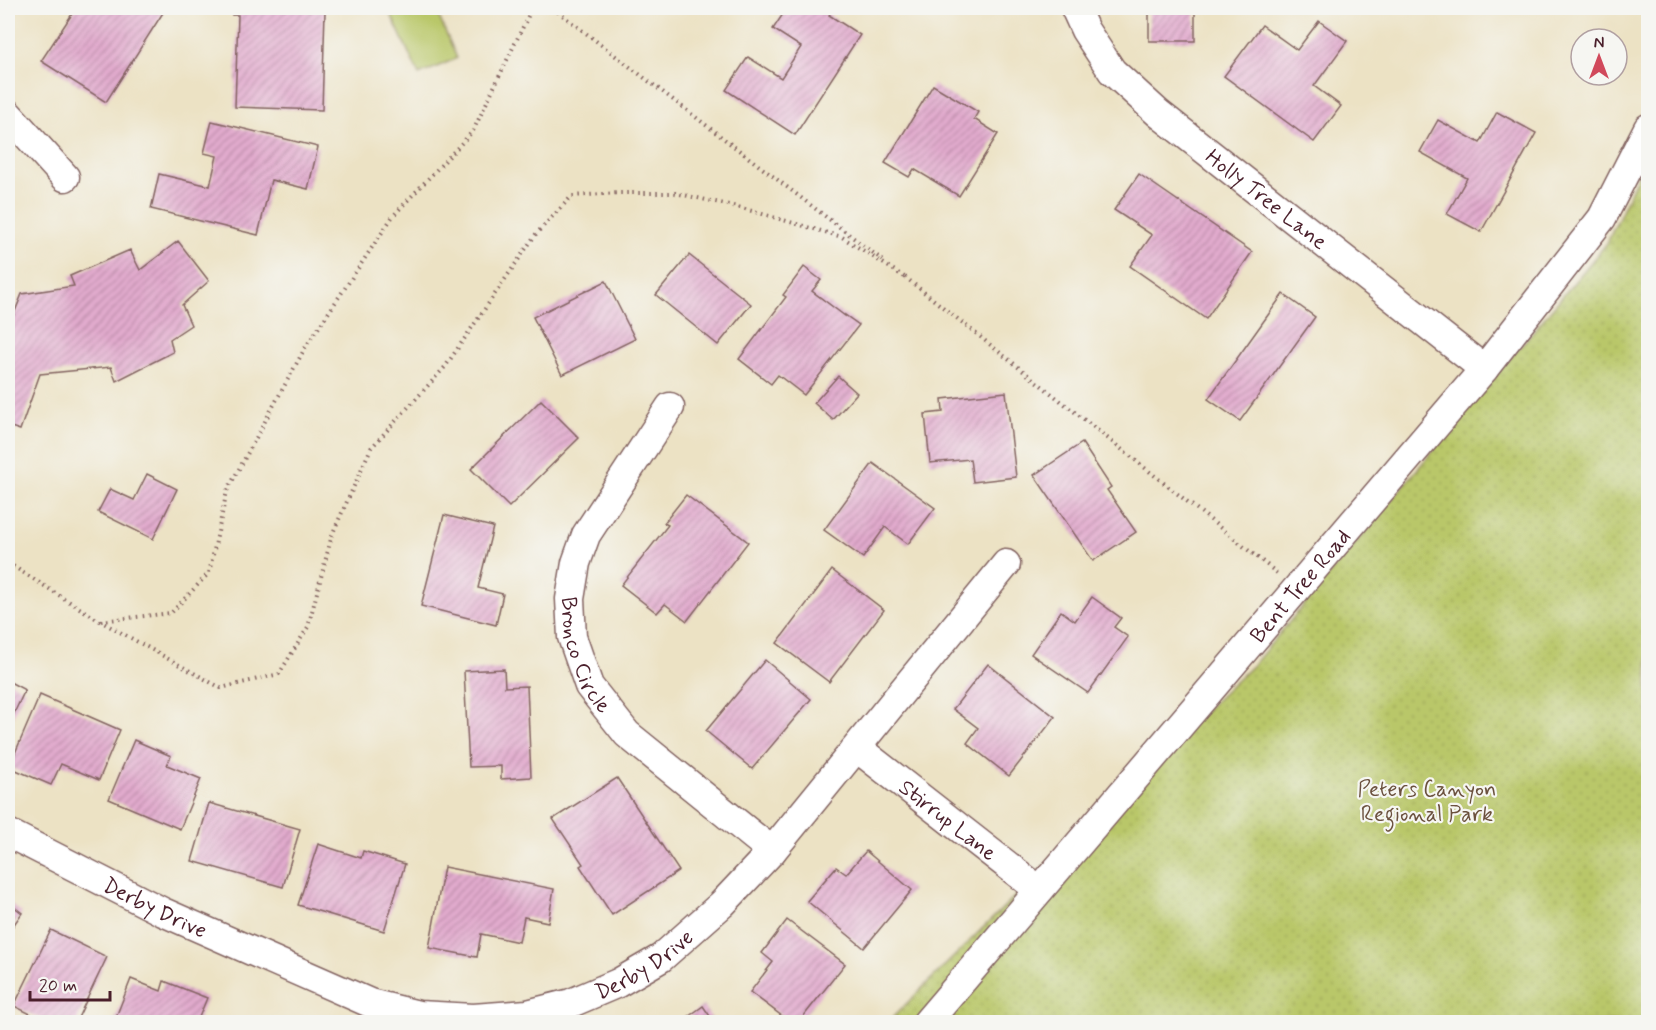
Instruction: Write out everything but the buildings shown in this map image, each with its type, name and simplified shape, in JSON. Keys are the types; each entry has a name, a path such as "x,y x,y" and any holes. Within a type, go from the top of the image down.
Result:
{"street":[{"name":"Holly Tree Lane","path":"1075,8 1084,30 1112,71 1158,112 1484,369"},
{"path":"8,114 65,177"},
{"name":"Bent Tree Road","path":"927,1023 1484,369 1602,218 1648,128"},
{"name":"Bronco Circle","path":"670,407 586,535 576,563 570,598 572,637 589,686 627,734 771,851"},
{"name":"Derby Drive","path":"8,833 163,912 370,1003 419,1015 473,1018 527,1014 571,1003 618,983 661,958 723,904 771,851 857,748 1006,564"},
{"name":"Stirrup Lane","path":"857,748 1039,890"}],"path":[{"path":"100,621 171,613 209,573 227,491 306,348 393,216 473,131 532,8"},
{"path":"553,8 906,278 1296,589"},
{"path":"8,563 100,621 221,688 279,674 308,627 332,535 372,448 445,367 536,234 572,196 675,193 738,207 842,237 906,278"}],"green space":[{"path":"388,8 435,8 457,58 419,75"},
{"name":"Peters Canyon Regional Park","path":"1648,154 1648,1022 888,1022 1132,780 1255,663 1607,243"}]}
